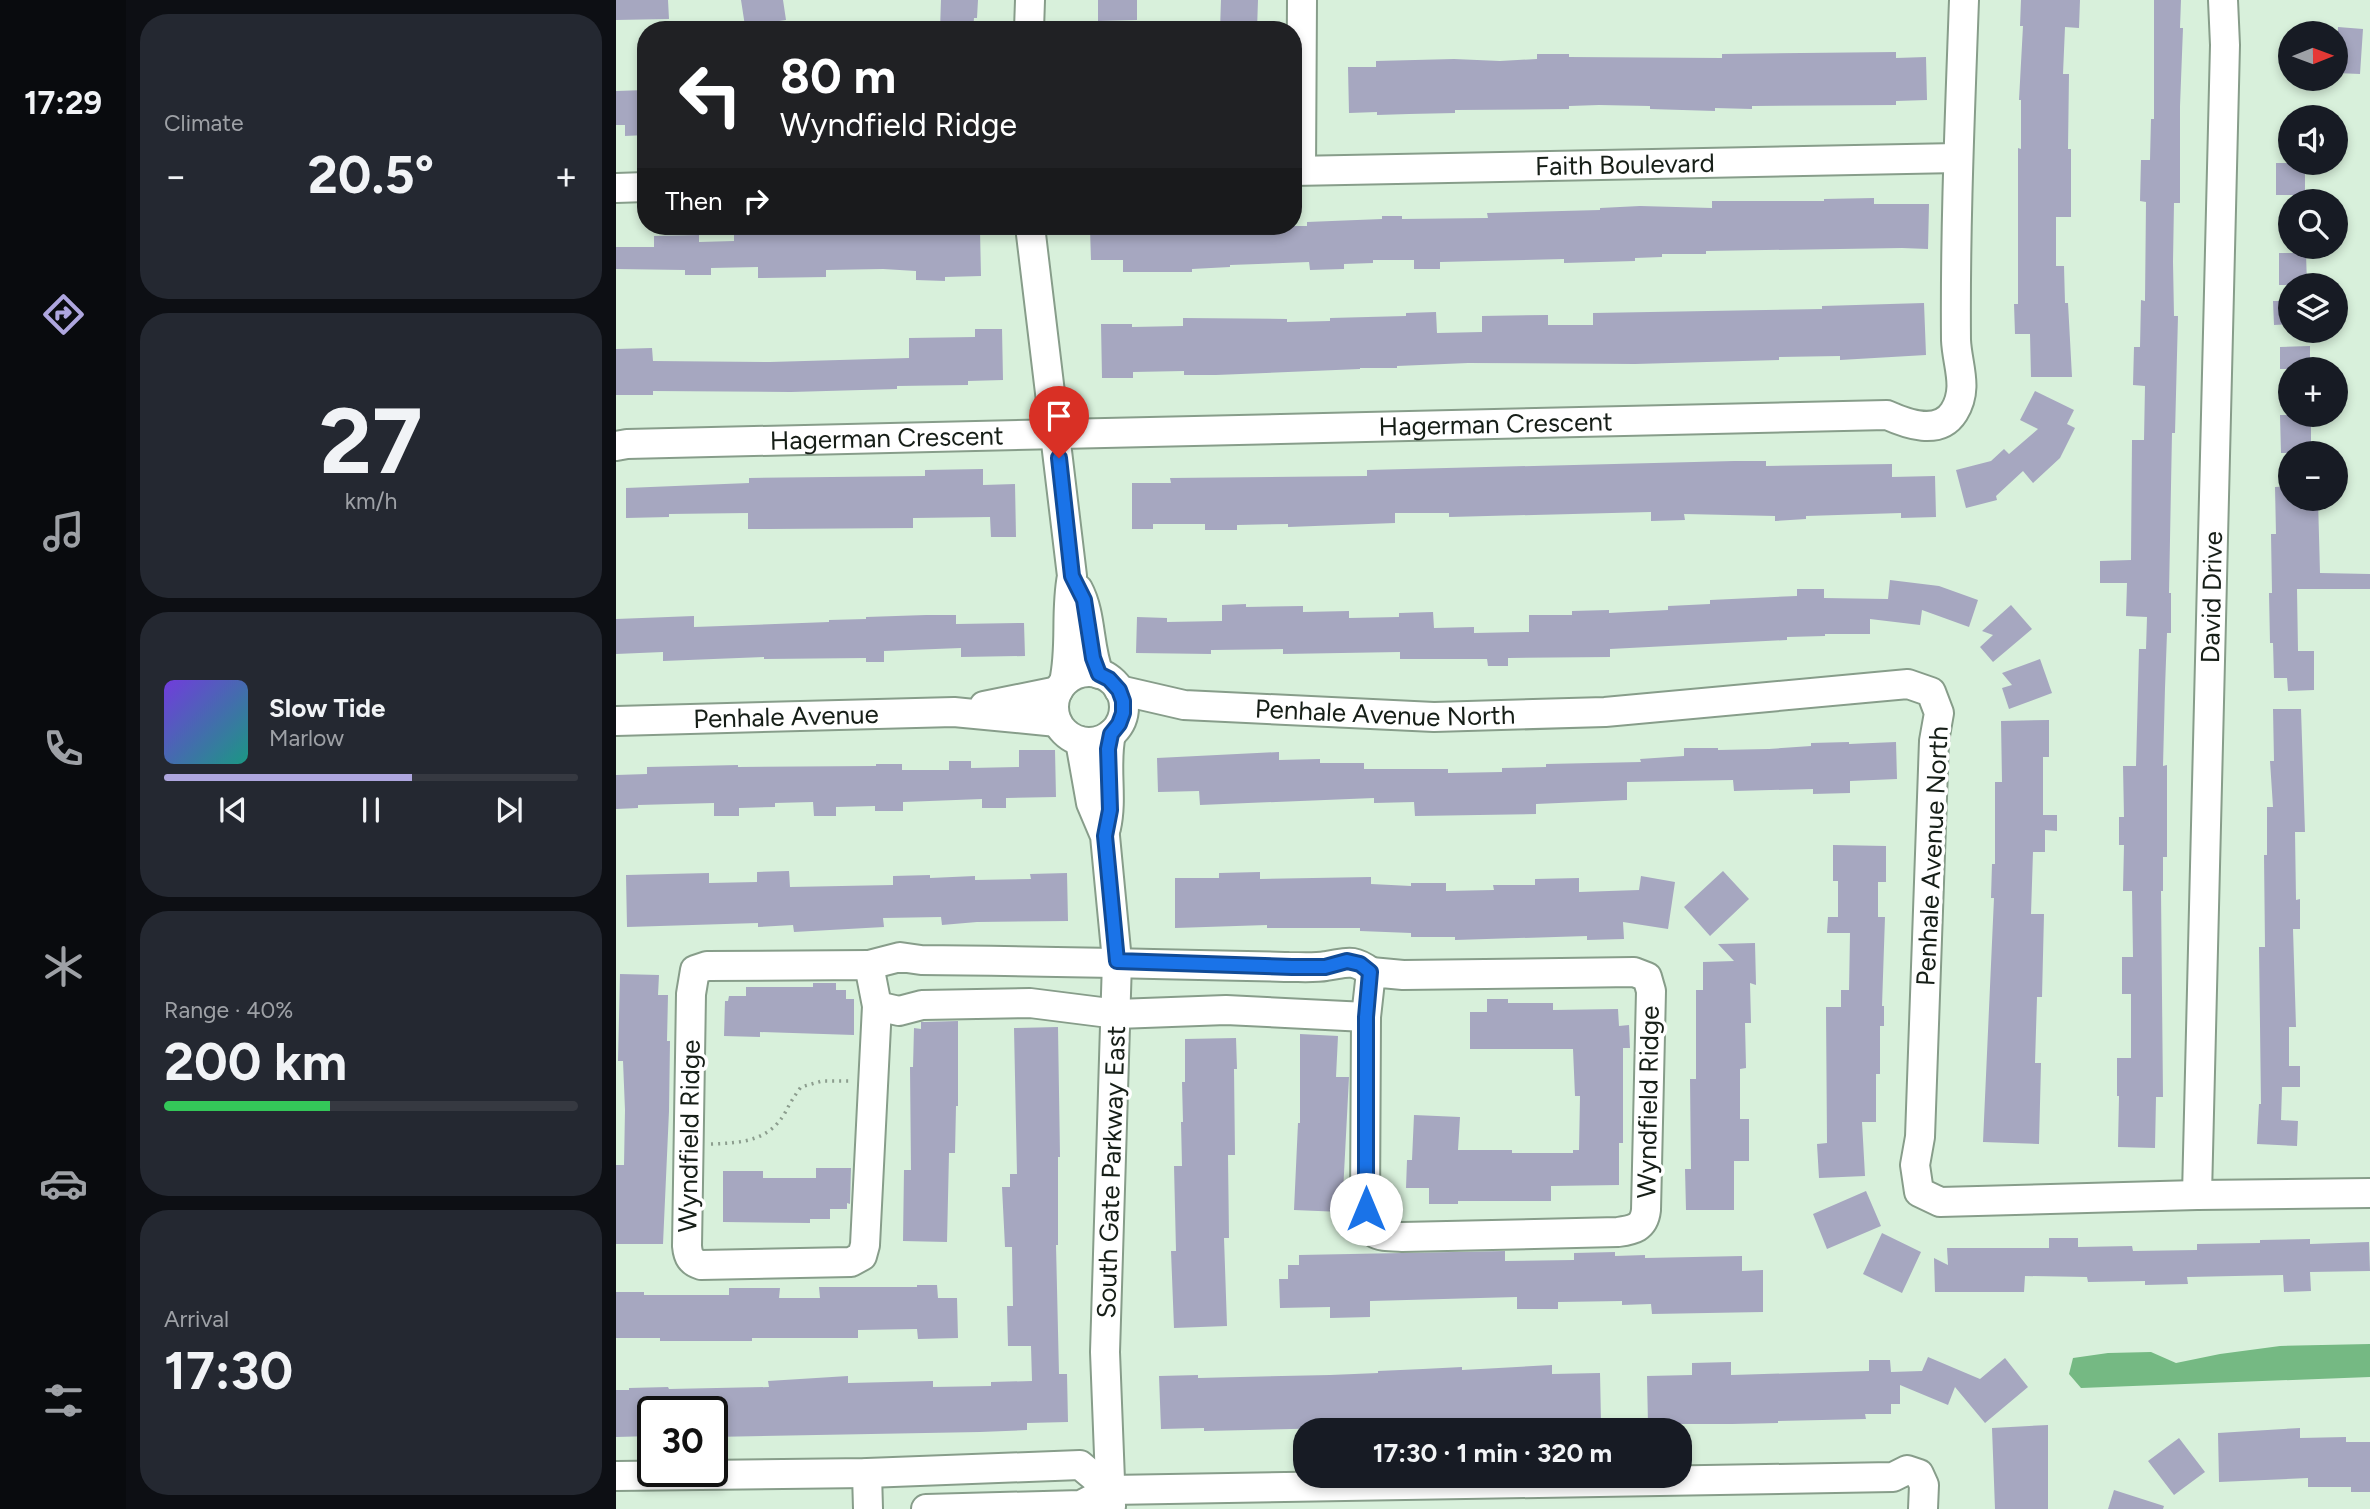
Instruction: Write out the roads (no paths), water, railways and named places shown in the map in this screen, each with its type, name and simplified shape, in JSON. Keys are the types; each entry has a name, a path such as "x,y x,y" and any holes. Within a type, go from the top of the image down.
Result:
{"street":[{"path":"1029,21 1030,0"},
{"path":"1301,21 1302,0"},
{"name":"Hagerman Crescent","path":"616,446 1887,415 1908,424 1927,427 1942,423 1953,414 1962,388 1956,344 1958,158 1964,0"},
{"name":"David Drive","path":"2197,1195 2225,45 2223,0"},
{"name":"Faith Boulevard","path":"1302,171 1958,158"},
{"path":"616,188 637,187"},
{"path":"1031,235 1072,576 1067,601 1069,662 1054,702 1057,722 1064,732 1080,741 1098,741 1113,703 1087,672 1075,675 1061,687"},
{"name":"South Gate Parkway East","path":"1072,576 1084,600 1093,658 1113,703 1108,749 1110,810 1105,836 1117,961 1105,1352 1111,1499"},
{"name":"Penhale Avenue North","path":"1113,703 1434,717 1605,712 1908,684 1931,692 1939,713 1934,741 1920,1137 1915,1164 1919,1192 1940,1202 2370,1192"},
{"name":"Penhale Avenue","path":"954,712 1061,687"},
{"name":"Penhale Avenue","path":"616,721 954,712 1057,722"},
{"name":"South Gate Parkway East","path":"1080,741 1091,803 1105,836"},
{"name":"Wyndfield Ridge","path":"869,965 877,1006 864,1251 857,1260 851,1262 694,1263 690,1259 687,1246 691,994 695,970 707,966 869,965 900,957 921,960 1117,961 1292,967 1325,967 1347,961 1360,964 1370,972 1403,975 1634,972 1647,977 1651,992 1646,1210 1642,1224 1637,1228 1618,1232 1402,1237 1372,1232 1368,1227 1366,1209 1366,1017 1370,972"},
{"path":"877,1006 899,1011 922,1005 1030,1003 1116,1014 1226,1010 1366,1017"},
{"path":"616,1476 867,1473 1080,1465 1111,1499"},
{"path":"926,1509 1081,1505 1111,1499 1893,1477 1907,1470 1919,1474 1924,1485 1923,1509"},
{"path":"867,1473 869,1509"}]}
